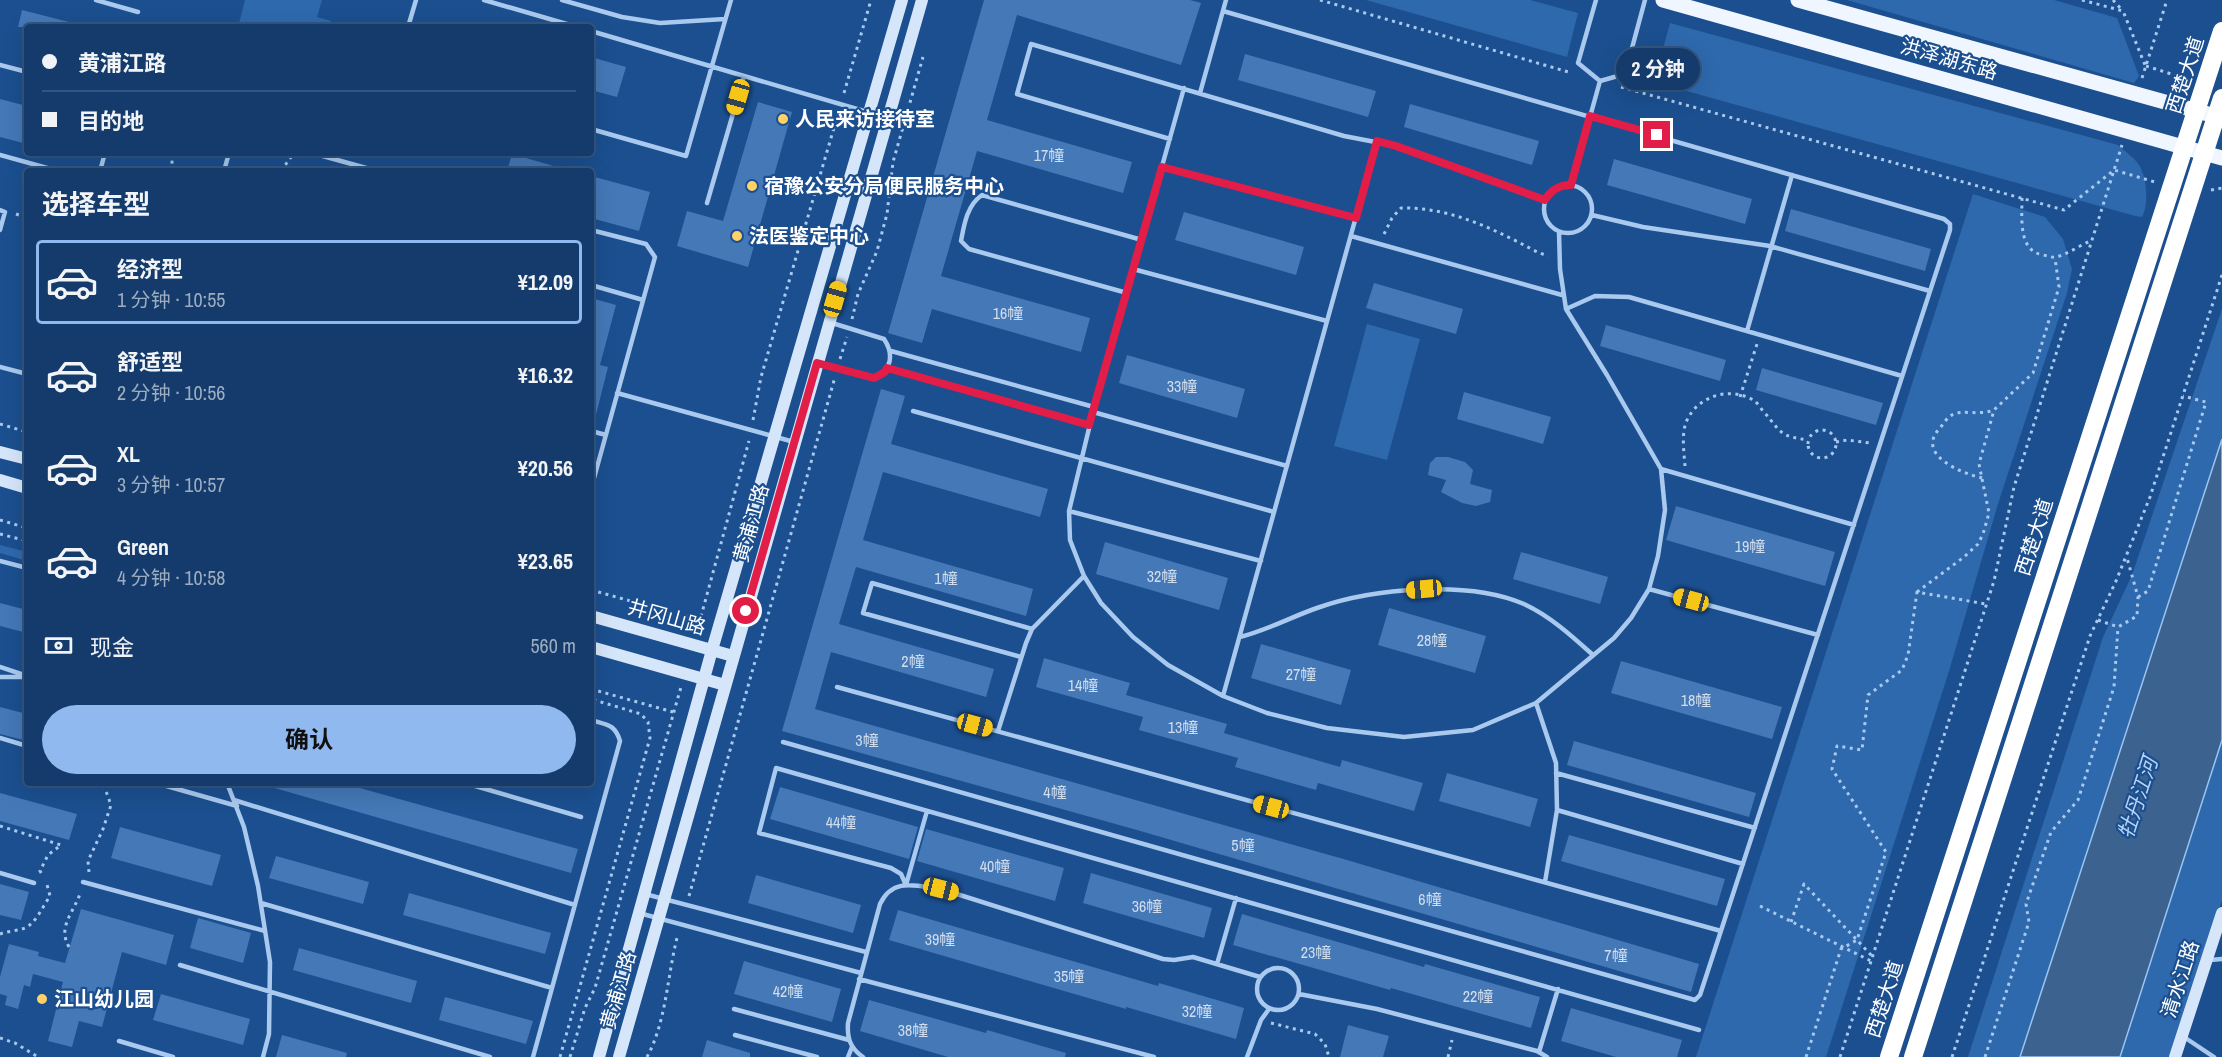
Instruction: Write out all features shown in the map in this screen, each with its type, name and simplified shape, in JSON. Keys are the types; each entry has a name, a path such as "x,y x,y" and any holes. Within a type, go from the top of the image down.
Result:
{"highway":[{"name":"西楚大道","path":"1889,1057 2222,31"},
{"path":"1913,1057 2213,156 2222,98"}],"main road":[{"name":"洪泽湖东路","path":"1664,0 2213,156"},
{"name":"洪泽湖东路","path":"1798,0 2219,117"}],"street":[{"name":"黄浦江路","path":"599,1057 712,650 902,0"},
{"name":"黄浦江路","path":"619,1057 922,0"},
{"path":"0,452 24,458"},
{"path":"0,480 24,487"},
{"name":"井冈山路","path":"594,617 733,656"},
{"path":"594,648 725,685"},
{"name":"清水江路","path":"2175,1057 2222,914"}],"lane":[{"path":"96,0 138,12"},
{"path":"409,24 416,0"},
{"path":"484,0 567,24"},
{"path":"561,0 622,17 660,23 725,19"},
{"path":"594,130 686,156 731,0"},
{"path":"1200,93 1226,0"},
{"path":"1596,0 1578,63 1600,81"},
{"path":"1600,81 1625,74 1645,0"},
{"path":"783,742 1695,1000 1700,995 1880,446 1950,230 1950,224 1944,219 1223,11"},
{"path":"594,32 888,118"},
{"path":"1170,139 1017,94 1031,44 1344,136 1396,146 1545,200"},
{"path":"0,65 24,71"},
{"path":"707,204 744,76"},
{"path":"1571,185 1600,81"},
{"path":"1184,88 1093,409 1069,511 1070,540 1084,576 1101,603 1133,637 1168,665 1223,696 1267,713 1326,728 1404,737 1473,730 1536,703 1614,638 1631,618 1649,589 1658,556 1665,510 1661,469 1566,309 1562,295 1559,232"},
{"path":"1223,696 1377,141"},
{"path":"0,155 47,168"},
{"path":"323,156 366,168"},
{"path":"1162,167 1356,218"},
{"path":"1747,331 1792,175"},
{"path":"1571,185 1581,189 1591,200 1592,215 1589,223 1575,233 1559,232 1547,222 1544,215 1545,200 1554,189 1560,186 1571,185"},
{"path":"1126,293 969,249 962,242 963,230 974,201 982,195 1142,240"},
{"path":"0,210 5,212 0,230"},
{"path":"1592,215 1643,227 1771,246 1930,291"},
{"path":"594,231 645,244 655,256 594,478"},
{"path":"1351,236 1562,295"},
{"path":"1133,269 1328,321"},
{"path":"594,286 643,300"},
{"path":"1566,309 1596,296 1629,297 1902,376"},
{"path":"817,363 874,378 885,372 887,368 891,351 884,339 828,322"},
{"path":"891,351 1287,466"},
{"path":"0,367 24,373"},
{"path":"887,368 1089,425"},
{"path":"617,393 794,442"},
{"path":"913,411 1274,512"},
{"path":"594,432 606,435"},
{"path":"1661,469 1854,525"},
{"path":"1069,511 1261,561"},
{"path":"0,561 24,567"},
{"path":"998,731 1032,629 1084,576"},
{"path":"1021,657 863,613 872,583 1032,629"},
{"path":"1240,637 1264,631 1317,608 1353,598 1424,589 1473,591 1499,595 1525,604 1558,624 1593,656"},
{"path":"1649,589 1818,636"},
{"path":"0,667 24,675"},
{"path":"0,677 24,676"},
{"path":"837,687 1721,931"},
{"path":"1536,703 1556,763 1557,810 1545,882"},
{"path":"533,1057 620,741 617,731 610,725 594,721"},
{"path":"0,738 24,745"},
{"path":"906,885 900,874 891,868 759,832 776,768 1699,1030"},
{"path":"1556,772 1755,828"},
{"path":"167,786 237,806"},
{"path":"228,786 244,827 261,903 270,962 269,1034 263,1057"},
{"path":"475,786 580,817"},
{"path":"234,800 575,905"},
{"path":"1557,810 1743,864"},
{"path":"906,885 927,811"},
{"path":"0,873 34,883"},
{"path":"83,882 265,931"},
{"path":"862,1056 852,1047 849,1040 848,1023 866,952 884,896 890,890 906,885 941,889 964,895 1048,924 1164,959 1193,957 1260,977"},
{"path":"645,894 866,952"},
{"path":"1217,964 1236,898"},
{"path":"261,903 552,988"},
{"path":"639,913 1154,1057"},
{"path":"2207,960 2222,959"},
{"path":"180,965 490,1057"},
{"path":"1272,969 1286,969 1297,980 1299,994 1293,1005 1275,1011 1259,1001 1257,982 1260,977 1272,969"},
{"path":"1539,1052 1558,990"},
{"path":"1299,994 1377,1009 1539,1052 1547,1057"},
{"path":"734,1009 849,1040"},
{"path":"1247,1057 1261,1020 1269,1009"},
{"path":"735,1035 817,1057"},
{"path":"2182,1035 2214,1057"},
{"path":"118,1041 172,1057"},
{"path":"848,1057 852,1047"}],"path":[{"path":"693,645 748,450 761,377 871,0"},
{"path":"1320,0 1600,81 2064,210 2114,170"},
{"path":"2082,0 2123,12"},
{"path":"2113,0 2123,12 2146,66 2206,85"},
{"path":"2138,93 2167,0"},
{"path":"687,905 858,294 877,251 887,214 893,162 924,54"},
{"path":"1840,1057 1994,581 2014,487 2126,130"},
{"path":"284,168 292,156"},
{"path":"2022,198 2022,224 2030,249 2038,254 2055,258 2092,240"},
{"path":"1380,244 1392,218 1401,208 1416,208 1452,215 1480,224 1540,253 1559,259"},
{"path":"1982,478 1954,469 1933,449 1931,442 1951,415 1984,414 1994,410 2033,373 2059,286 2055,258"},
{"path":"1952,1057 2079,669 2150,497 2222,275"},
{"path":"1740,397 1760,335"},
{"path":"1686,477 1683,444 1687,420 1700,404 1715,394 1731,394 1755,402 1780,433 1789,438 1808,440"},
{"path":"2138,597 2148,591 2206,402 2182,396"},
{"path":"1806,1057 1841,949 1857,940 1886,852 1832,769 1837,746 1862,750 1868,695 1902,669 1908,655 1917,592 1978,544 1983,534 1989,513 1979,464 1994,410"},
{"path":"0,424 24,431"},
{"path":"1823,430 1832,434 1836,442 1831,455 1818,458 1808,449 1808,440 1814,432 1823,430"},
{"path":"1836,442 1860,441 1880,446"},
{"path":"0,520 24,527"},
{"path":"0,534 24,541"},
{"path":"2098,620 2118,627 2137,616 2138,597 2127,556"},
{"path":"594,591 719,626"},
{"path":"1917,592 1986,604"},
{"path":"1985,1057 2029,922 2026,904 2051,832 2078,800 2114,687 2118,627"},
{"path":"740,632 762,638"},
{"path":"570,1057 585,1008 595,988 685,673"},
{"path":"594,689 694,718"},
{"path":"560,1057 650,738 648,722 641,714 594,700"},
{"path":"69,947 63,937 65,926 80,895 83,882 90,871 87,861 103,829 111,805 104,786"},
{"path":"1791,922 1804,884 1872,959"},
{"path":"1760,906 1844,948 1872,959"},
{"path":"647,1057 653,1045 665,1003 670,963 681,924"},
{"path":"1261,1020 1315,1034 1325,1044 1329,1057"},
{"path":"1448,1057 1454,1029"},
{"path":"0,1038 15,1042 38,1057"}],"shaded area":[{"path":"245,0 322,0 317,17 331,21 330,24 239,24"},
{"path":"1366,0 1530,0 1578,13 1567,57"},
{"path":"1847,0 2054,0 2117,18 2139,76 2134,83"},
{"path":"1670,23 2118,145 2135,160 2144,176 2146,206 2142,217 1654,82"},
{"path":"1973,194 2045,217 2063,239 2072,269 2067,293 1998,504 1949,671 1826,1057 1696,1057"},
{"path":"2222,309 2222,439 2020,1057 1968,1057 2103,637 2132,575"},
{"path":"1367,324 1420,339 1387,460 1334,446"},
{"path":"0,545 24,551 24,560 0,553"},
{"path":"2222,739 2222,900 2171,1057 2120,1057"}],"water":[{"name":"牡丹江河","path":"2222,439 2222,740 2120,1057 2020,1057"}],"building":[{"path":"984,0 1190,0 1201,3 1181,65 1017,15 987,120 1132,162 1123,193 977,151 941,276 1090,318 1081,352 932,309 922,343 888,333"},
{"path":"22,10 69,22 69,24 24,24 24,27 18,27"},
{"path":"1245,54 1376,91 1368,117 1238,80"},
{"path":"594,58 626,67 617,97 594,91"},
{"path":"0,99 24,105 24,143 0,137"},
{"path":"758,102 792,112 748,267 677,246 687,211 723,221"},
{"path":"1410,104 1539,141 1532,165 1404,127"},
{"path":"511,156 557,167 557,168 508,168"},
{"path":"1614,159 1752,199 1745,224 1607,185"},
{"path":"594,177 650,192 639,231 594,219"},
{"path":"1791,209 1931,249 1925,271 1785,231"},
{"path":"1184,212 1304,247 1296,275 1175,240"},
{"path":"1374,283 1463,309 1456,334 1366,308"},
{"path":"594,299 616,305 600,365 608,367 596,415 594,415"},
{"path":"1606,325 1726,360 1720,381 1600,346"},
{"path":"1127,355 1245,389 1237,418 1119,383"},
{"path":"1762,368 1883,403 1876,425 1756,390"},
{"path":"881,389 905,396 891,444 1048,489 1040,517 883,472 863,540 1033,589 1026,616 856,567 839,624 994,669 986,697 831,652 815,709 1347,860 1699,964 1691,992 1137,830 782,731"},
{"path":"1464,392 1551,417 1543,444 1457,419"},
{"path":"1436,457 1448,457 1465,462 1473,470 1470,484 1492,490 1490,502 1476,506 1462,503 1441,492 1446,480 1428,475 1430,463"},
{"path":"1676,506 1835,552 1825,586 1666,540"},
{"path":"1105,542 1228,578 1219,610 1096,574"},
{"path":"1521,552 1608,577 1600,604 1513,579"},
{"path":"0,603 24,609 24,632 0,626"},
{"path":"1389,608 1486,636 1475,673 1378,645"},
{"path":"1261,644 1351,670 1341,705 1251,678"},
{"path":"1044,658 1130,683 1126,695 1227,724 1224,733 1340,767 1342,760 1423,783 1414,811 1318,783 1316,790 1235,767 1238,758 1139,730 1143,717 1036,687"},
{"path":"1621,661 1782,707 1772,739 1611,693"},
{"path":"0,707 24,713 24,740 0,734"},
{"path":"1574,741 1756,793 1749,817 1567,765"},
{"path":"1447,773 1538,799 1530,827 1439,801"},
{"path":"353,786 578,849 571,873 271,787"},
{"path":"780,787 918,827 909,859 770,819"},
{"path":"0,793 77,814 69,840 0,821"},
{"path":"120,827 221,855 212,886 111,858"},
{"path":"926,829 1064,868 1055,901 917,861"},
{"path":"1569,835 1725,879 1717,906 1561,861"},
{"path":"276,856 369,882 363,904 269,878"},
{"path":"1091,873 1212,908 1204,938 1083,903"},
{"path":"756,875 861,905 853,933 748,903"},
{"path":"0,884 29,892 21,920 0,915"},
{"path":"409,893 551,933 545,954 403,915"},
{"path":"81,909 174,935 166,965 122,952 102,1027 79,1021 72,1047 48,1041 63,982 33,974 30,987 24,985 18,1009 5,1005 7,996 0,994 0,977 9,944 39,952 38,956 65,963"},
{"path":"898,910 1158,986 1159,983 1244,1008 1236,1039 889,940"},
{"path":"1242,914 1424,967 1425,964 1540,997 1531,1028 1233,945"},
{"path":"198,918 251,933 243,963 190,948"},
{"path":"299,948 417,981 411,1003 293,970"},
{"path":"744,961 841,989 832,1022 734,994"},
{"path":"161,994 250,1019 243,1045 153,1020"},
{"path":"445,997 533,1021 526,1044 439,1020"},
{"path":"869,1000 986,1033 987,1030 1066,1053 1065,1057 948,1057 860,1031"},
{"path":"1571,1008 1682,1040 1677,1057 1616,1057 1561,1041"},
{"path":"1348,1025 1389,1036 1383,1057 1340,1057"},
{"path":"282,1035 347,1053 346,1057 276,1057"},
{"path":"707,1040 750,1053 750,1057 702,1057"}],"place":[{"name":"人民来访接待室","path":"783,119"},
{"name":"宿豫公安分局便民服务中心","path":"752,186"},
{"name":"法医鉴定中心","path":"737,236"},
{"name":"江山幼儿园","path":"42,999"}],"route":[{"path":"746,611 817,363 874,378 885,372 887,368 1089,425 1162,167 1356,218 1377,141 1545,200 1554,189 1571,185 1590,116 1657,135"}]}
